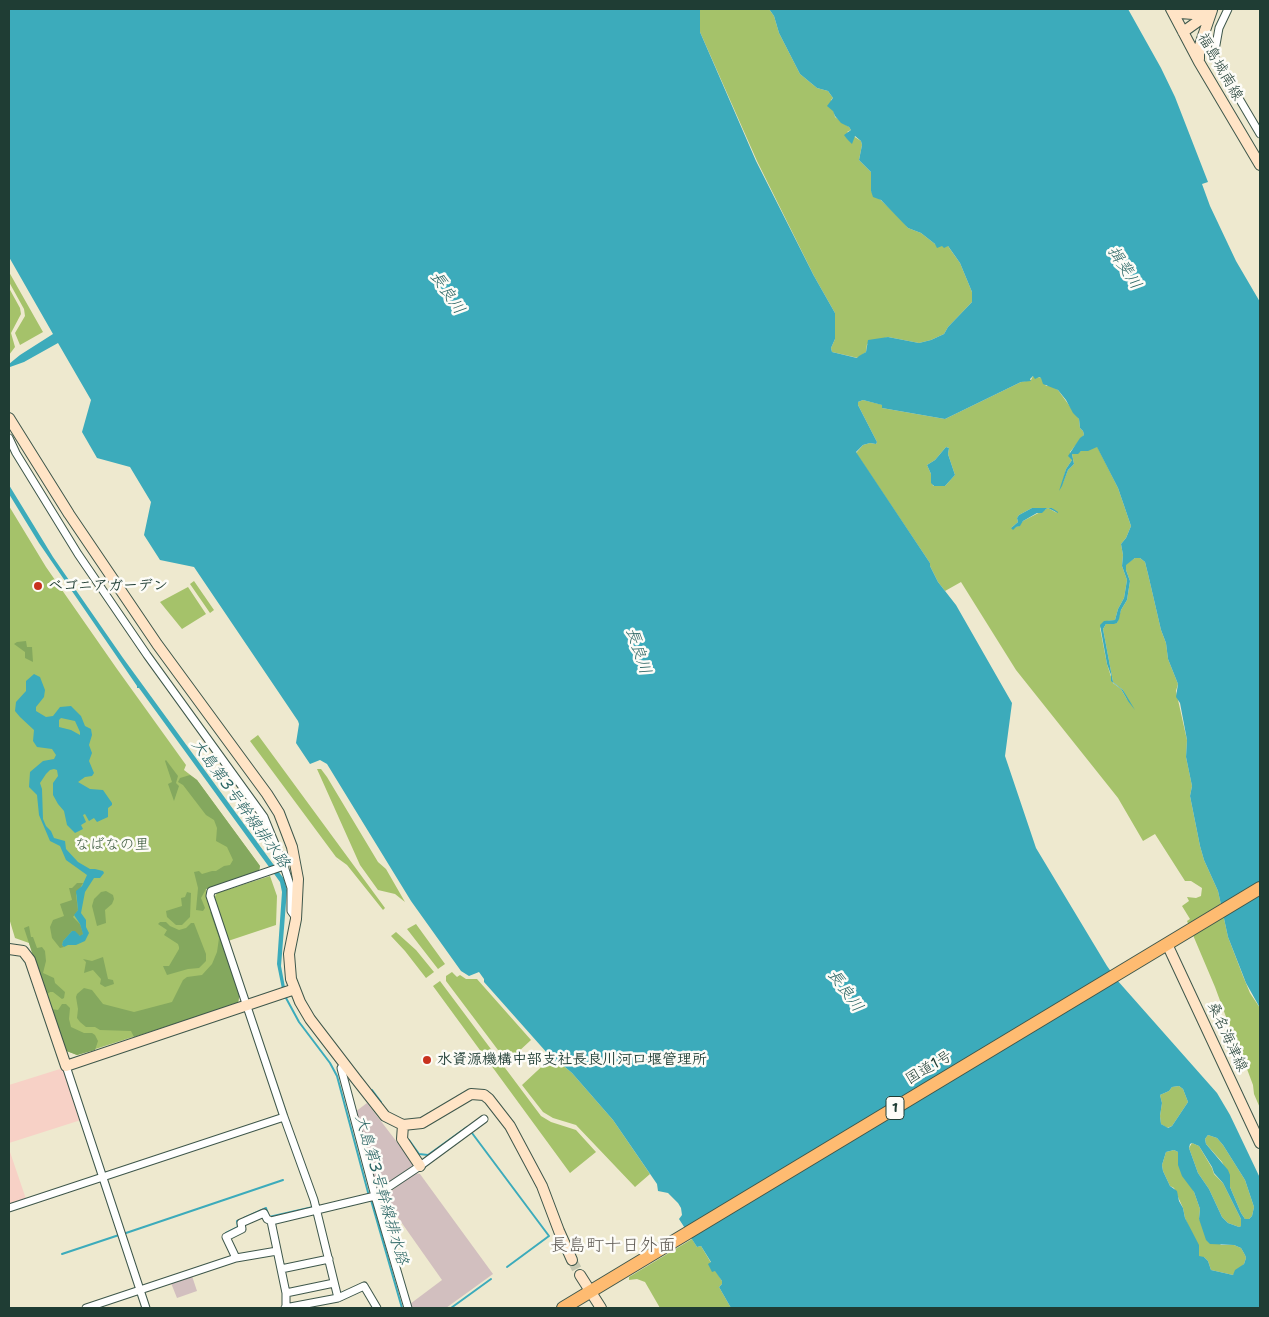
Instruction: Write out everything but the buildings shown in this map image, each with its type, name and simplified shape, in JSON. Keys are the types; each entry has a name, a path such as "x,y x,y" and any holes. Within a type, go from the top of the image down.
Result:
{"highway":[{"name":"国道1号","path":"563,1308 1168,947 1260,888"}],"street":[{"path":"1171,9 1180,13 1193,14 1213,9"},
{"name":"福島城南線","path":"1171,9 1199,62 1260,166"},
{"path":"1183,32 1203,19 1213,9"},
{"path":"1199,62 1199,49 1213,9"},
{"path":"1228,9 1219,28 1214,56 1260,134"},
{"path":"9,418 69,514 152,636 267,794 278,813 292,847 298,879 296,919 288,954 288,992"},
{"path":"9,438 12,454 78,554 264,817 281,867 291,888 290,911 296,919"},
{"path":"281,867 211,891 210,896 317,1210 338,1298"},
{"name":"桑名海津線","path":"1168,947 1260,1143"},
{"path":"9,949 23,951 30,960 146,1308"},
{"path":"66,1066 288,992"},
{"path":"288,992 300,1002 310,1019 385,1116 402,1125 422,1123 471,1094 484,1095 489,1099 510,1126 542,1186 558,1231 572,1260"},
{"path":"344,1064 341,1068 372,1197 408,1308"},
{"path":"9,1208 284,1117"},
{"path":"236,1258 226,1236 242,1229 241,1223 264,1212 267,1219 271,1220 372,1197 420,1166 484,1119"},
{"path":"402,1125 402,1139 420,1166"},
{"path":"271,1220 286,1293 285,1308 338,1298 364,1286 377,1308"},
{"path":"86,1308 236,1258 277,1250"},
{"path":"281,1269 329,1259"},
{"path":"580,1275 601,1308"},
{"path":"286,1293 334,1283"}],"shaded area":[{"path":"60,1069 65,1073 81,1120 9,1143 9,1085"},
{"path":"367,1103 413,1163 412,1166 379,1191 376,1189 355,1112"},
{"path":"9,1149 26,1199 9,1205"},
{"path":"414,1173 420,1174 493,1274 446,1308 411,1308 410,1304 442,1280 399,1219 380,1200"},
{"path":"192,1276 197,1291 177,1298 171,1283"}],"green space":[{"path":"700,9 769,9 800,74 817,88 828,91 833,98 831,100 835,117 849,127 851,130 847,132 861,141 859,160 871,172 871,191 908,228 921,233 935,244 948,246 960,263 972,292 972,302 948,327 944,334 919,343 888,337 867,344 866,352 858,358 832,352 831,348 835,339 835,313 814,276 757,161 700,32"},
{"path":"9,272 43,332 20,345 15,333 25,316 24,309 9,282"},
{"path":"9,288 20,308 21,314 11,333 15,347 9,355"},
{"path":"1033,376 1042,378 1046,386 1051,386 1058,390 1079,419 1080,428 1083,431 1084,435 1070,452 1072,460 1066,469 1062,485 1068,470 1074,464 1072,454 1097,446 1118,488 1131,526 1121,544 1122,566 1127,580 1124,598 1115,620 1107,621 1100,628 1113,683 1121,689 1128,701 1123,690 1113,682 1103,629 1106,624 1117,623 1121,610 1127,600 1130,581 1126,564 1135,558 1140,558 1145,562 1161,630 1166,643 1168,659 1178,684 1176,691 1187,740 1186,757 1192,786 1190,796 1200,846 1218,891 1228,937 1250,993 1260,1008 1260,1108 1215,987 1187,921 1190,919 1182,906 1189,901 1187,897 1196,898 1201,896 1202,888 1191,881 1185,881 1155,834 1143,841 1118,798 1016,670 961,582 945,591 938,582 930,563 856,453 863,445 876,444 877,442 858,402 863,400 883,405 882,408 945,419 1021,382 1031,380","holes":["946,447 949,448 948,454 955,475 945,486 933,486 927,465 935,460","1032,508 1048,508 1023,521 1019,526 1011,528 1018,522 1017,518 1019,515"]},
{"name":"なばなの里","path":"9,506 46,567 186,765 184,770 197,780 260,866 259,871 206,889 240,992 238,1003 77,1055 64,1050 29,943 15,938 9,918"},
{"path":"194,581 214,610 210,613 190,584"},
{"path":"188,587 206,614 182,629 160,602"},
{"path":"26,641 27,647 32,647 33,662 25,658 25,652 14,644"},
{"path":"258,735 385,908 383,910 347,865 336,857 250,741"},
{"path":"166,760 178,776 176,783 179,786 174,801 168,784 172,782"},
{"path":"317,769 321,769 327,777 378,862 386,869 405,902 395,894 378,890 360,865"},
{"path":"190,775 197,780 260,866 259,871 206,889 201,898 205,908 203,911 196,910 198,888 194,872 199,871 202,874 216,871 230,865 233,860 227,847 216,841 217,828 214,820 206,815 183,785 178,782 180,778"},
{"path":"270,876 277,896 276,925 228,941 214,898 217,893"},
{"path":"77,883 83,883 76,895 78,910 73,917 80,924 83,933 80,936 72,931 63,941 62,945 64,947 60,948 52,938 50,927 53,920 64,916 60,904 72,900 69,888 72,888"},
{"path":"106,891 113,895 114,899 112,904 105,910 106,923 97,926 92,906 94,899 101,892"},
{"path":"187,892 191,893 190,917 182,925 176,925 167,917 166,911 182,906 181,898 185,897"},
{"path":"213,911 240,992 238,1003 134,1037 131,1031 100,1030 95,1027 86,1027 80,1022 77,1018 76,997 84,988 92,990 103,1004 134,1012 172,1002 183,980 187,977 202,975 212,964 217,952 219,938 210,912"},
{"path":"166,922 179,930 194,923 206,954 206,961 199,968 167,975 163,966 169,966 179,947 178,944 164,935 167,930 158,924"},
{"path":"416,924 445,964 438,969 407,929"},
{"path":"29,926 31,937 33,937 37,948 42,947 45,951 46,961 43,973 54,978 55,983 65,992 62,999 53,992 46,995 24,928"},
{"path":"396,932 416,950 434,972 426,978 391,936"},
{"path":"103,957 108,979 113,980 114,984 105,987 100,984 101,979 93,970 84,973 86,962 83,959 92,961"},
{"path":"452,972 457,977 460,975 466,979 477,979 531,1040 517,1053 504,1054 498,1050 446,981 446,976"},
{"path":"440,981 541,1116 551,1122 576,1130 596,1152 570,1173 433,986"},
{"path":"62,1004 66,1004 70,1008 69,1019 71,1027 84,1033 95,1035 98,1041 95,1050 77,1055 64,1050 51,1009 58,1010"},
{"path":"552,1057 556,1063 559,1062 572,1073 613,1120 650,1174 635,1187 576,1125 553,1118 543,1112 522,1085"},
{"path":"1179,1086 1183,1089 1188,1102 1172,1126 1167,1128 1161,1124 1162,1103 1160,1095 1169,1091 1172,1087"},
{"path":"1208,1135 1217,1138 1223,1145 1245,1180 1254,1207 1252,1216 1249,1219 1245,1219 1241,1213 1230,1187 1230,1179 1222,1162 1206,1144 1205,1139"},
{"path":"1192,1143 1199,1146 1214,1174 1223,1183 1241,1219 1241,1226 1228,1223 1222,1217 1209,1189 1198,1173 1189,1148"},
{"path":"1174,1150 1178,1152 1194,1192 1200,1209 1199,1219 1221,1245 1234,1245 1241,1248 1245,1255 1244,1264 1233,1275 1211,1270 1208,1261 1204,1257 1199,1257 1183,1208 1174,1188 1170,1186 1163,1171 1162,1165 1166,1152"},
{"path":"692,1239 697,1247 701,1246 722,1281 719,1287 731,1308 660,1308 645,1282 637,1279 629,1280 629,1277"}],"water":[{"path":"9,9 700,9 700,32 756,161 814,276 835,313 835,339 831,348 832,352 857,358 866,352 868,340 888,337 919,343 944,334 948,327 972,302 972,292 960,263 948,246 937,248 935,244 921,233 908,228 881,200 873,197 871,191 871,172 859,160 861,141 855,136 852,144 844,135 851,130 841,123 827,106 833,98 828,91 817,88 800,74 769,9 1128,9 1175,97 1208,182 1202,184 1210,206 1236,261 1260,302 1260,1008 1246,983 1228,937 1218,891 1200,846 1190,796 1192,786 1186,757 1187,740 1180,703 1176,697 1178,684 1168,659 1166,643 1161,630 1145,562 1140,558 1135,558 1126,565 1130,581 1127,600 1121,610 1117,623 1106,624 1103,629 1113,682 1123,690 1135,710 1121,689 1111,681 1100,625 1104,621 1115,620 1124,598 1127,580 1122,566 1121,544 1131,526 1118,488 1097,447 1088,451 1081,451 1078,454 1072,454 1074,464 1068,470 1059,491 1066,469 1072,460 1068,456 1084,435 1080,428 1079,419 1073,413 1066,400 1058,390 1043,384 1041,378 1035,379 1033,376 1030,379 1031,381 1021,382 945,419 882,408 882,405 863,400 858,402 858,405 877,442 876,444 863,445 856,452 930,563 938,582 956,605 1012,703 1005,756 1036,848 1117,980 1217,1093 1230,1115 1260,1178 1260,1308 731,1308 719,1287 722,1281 715,1271 712,1272 708,1264 711,1262 701,1246 697,1247 679,1219 682,1215 678,1203 668,1193 658,1191 657,1184 613,1120 572,1073 559,1062 556,1063 484,982 479,972 469,976 461,971 411,901 327,764 320,760 310,764 296,743 298,721 194,567 160,560 144,535 151,502 130,467 97,458 82,432 91,400 58,343 24,362 10,367 9,364 20,355 53,334 9,257","holes":["1179,1086 1183,1089 1188,1102 1172,1126 1168,1128 1161,1124 1162,1103 1160,1095 1169,1091 1172,1087","1208,1135 1217,1138 1245,1180 1254,1207 1252,1216 1249,1219 1245,1219 1241,1213 1230,1187 1228,1170 1206,1144 1205,1139","1190,1144 1199,1146 1214,1173 1223,1183 1241,1219 1241,1226 1228,1223 1222,1217 1209,1189 1198,1173 1189,1148","1174,1150 1178,1152 1178,1165 1182,1176 1194,1192 1200,1209 1199,1219 1206,1240 1210,1244 1234,1245 1241,1248 1245,1255 1244,1264 1235,1270 1233,1275 1211,1270 1208,1261 1204,1257 1199,1256 1199,1245 1185,1218 1177,1191 1170,1186 1163,1171 1162,1165 1166,1152"]},
{"path":"946,447 949,448 948,454 955,475 945,486 934,486 931,483 931,474 927,465 935,460"},
{"path":"9,485 53,557 123,658 284,879 287,890 281,966 287,998 284,999 277,964 282,892 280,882 139,688 137,688 39,543 9,494"},
{"path":"1032,508 1048,508 1042,513 1037,513 1023,521 1020,526 1013,530 1011,528 1018,522 1017,518 1019,515"},
{"path":"34,674 40,677 45,690 44,697 36,707 36,711 46,717 53,716 60,707 71,706 81,716 85,726 91,729 92,735 89,745 92,753 89,761 94,773 92,776 85,777 78,782 90,789 103,790 112,803 108,808 108,817 97,822 94,818 89,821 85,814 83,815 86,822 81,825 83,829 75,833 67,825 64,811 53,795 53,783 58,776 57,770 50,770 40,783 43,819 54,838 65,841 66,849 78,862 90,869 103,871 104,873 100,878 94,878 85,892 81,913 86,920 86,927 89,933 85,941 64,947 62,945 63,941 72,931 75,931 80,936 83,934 80,924 74,915 78,910 76,891 82,886 87,875 66,860 60,846 50,841 39,815 37,795 29,787 30,772 43,761 54,759 56,755 52,749 37,747 33,741 34,730 15,711 16,702 26,691 26,681","holes":["61,718 75,721 80,735 59,727 59,720"]}],"waterway":[{"name":"大島第3号幹線排水路","path":"286,998 299,1022 330,1063 337,1076 369,1196"},
{"path":"372,1090 381,1102"},
{"path":"409,1140 419,1154 428,1155 467,1127"},
{"path":"472,1133 549,1236 507,1267"},
{"path":"126,1233 283,1180"},
{"name":"大島第3号幹線排水路","path":"371,1200 402,1308"},
{"path":"244,1218 266,1208 269,1217 313,1207"},
{"path":"226,1233 238,1227 237,1221 240,1220"},
{"path":"62,1254 119,1235"},
{"path":"451,1308 491,1279"}],"tunnel":[{"path":"572,1260 580,1275"}],"place":[{"name":"ベゴニアガーデン","path":"38,586"},
{"name":"水資源機構中部支社長良川河口堰管理所","path":"427,1060"}],"district":[{"name":"長島町十日外面","path":"613,1246"}],"water label":[{"name":"揖斐川","path":"1124,268"},
{"name":"長良川","path":"447,293"},
{"name":"長良川","path":"638,651"},
{"name":"長良川","path":"845,991"}]}
